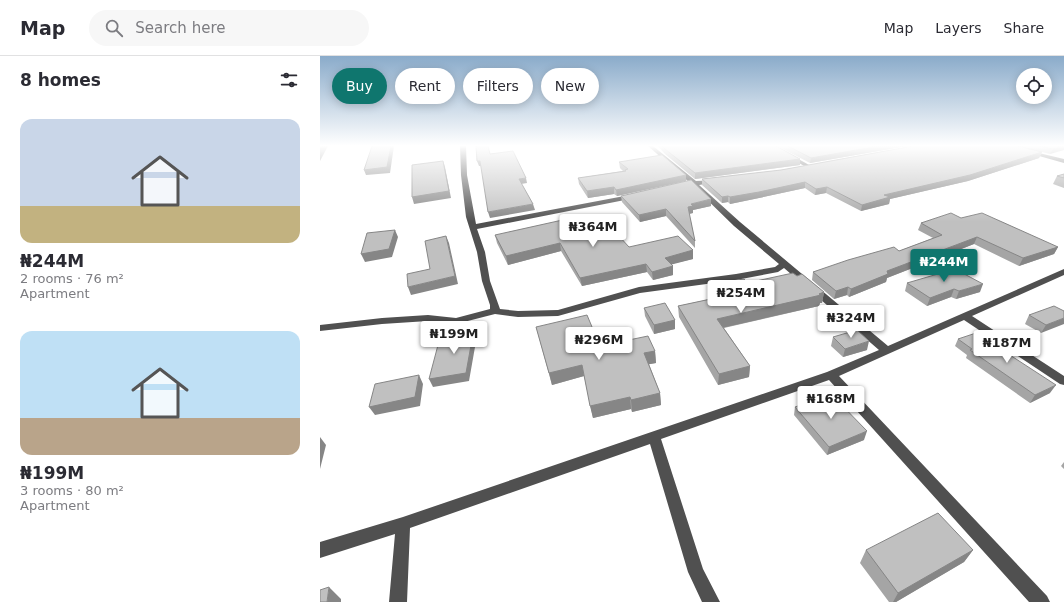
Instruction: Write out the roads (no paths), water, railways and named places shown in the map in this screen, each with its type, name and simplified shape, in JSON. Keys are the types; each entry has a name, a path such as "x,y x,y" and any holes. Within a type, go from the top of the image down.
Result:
{"street":[{"path":"465,171 470,217 481,252 486,281 495,305 495,311"},
{"path":"680,171 737,224 886,350"},
{"path":"671,187 725,180"},
{"path":"474,227 644,194"},
{"path":"320,328 382,321 428,318 456,320 495,311 518,314 558,313 639,290 736,277 778,269 784,263"},
{"path":"320,550 403,524 831,375 1064,272"},
{"path":"965,316 1064,381"},
{"path":"831,375 1041,602"},
{"path":"654,437 696,572 711,602"},
{"path":"398,602 403,524"}]}
